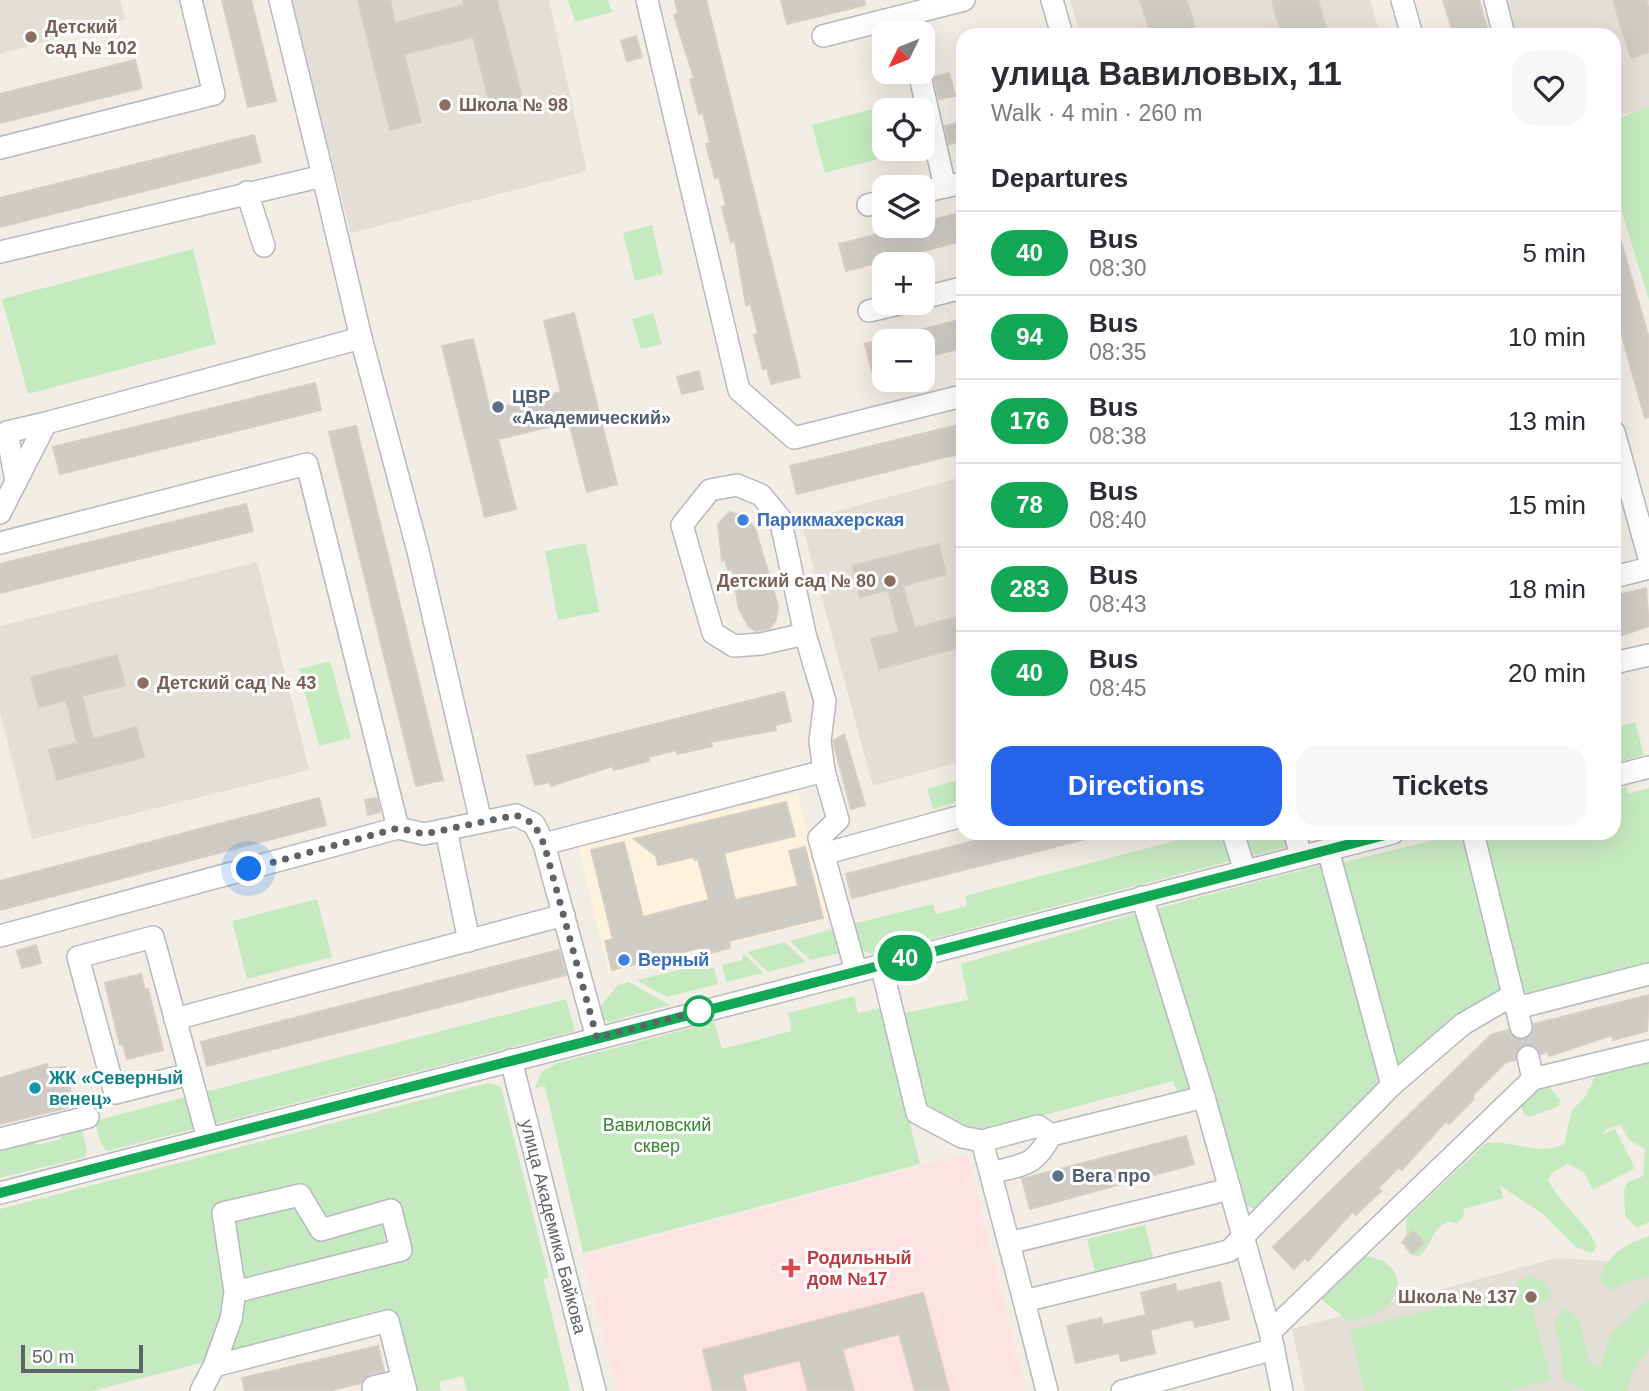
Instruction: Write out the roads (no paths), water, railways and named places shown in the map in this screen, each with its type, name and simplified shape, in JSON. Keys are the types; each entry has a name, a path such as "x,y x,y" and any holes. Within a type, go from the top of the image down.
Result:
{"street":[{"path":"0,148 214,94 191,0"},
{"path":"279,0 361,338 418,551 481,822"},
{"path":"647,0 739,390 794,438 956,398"},
{"path":"915,21 964,0"},
{"path":"1052,0 1060,28"},
{"path":"1402,0 1410,28"},
{"path":"1495,0 1502,28"},
{"path":"823,36 872,29"},
{"path":"923,84 954,185 935,189"},
{"path":"0,253 323,176"},
{"path":"247,192 264,246"},
{"path":"935,295 956,290"},
{"path":"16,482 7,432 361,338"},
{"path":"0,513 46,423"},
{"path":"0,543 307,464 398,828"},
{"path":"1621,464 1649,558"},
{"path":"805,634 761,644 734,646 713,633 682,526 710,490 737,485 761,495 780,518 805,634 825,701 820,741 824,771 838,820 819,838 856,971"},
{"path":"1621,575 1649,568"},
{"path":"1621,661 1649,655"},
{"path":"1621,774 1649,767"},
{"path":"544,844 824,771"},
{"path":"0,936 398,828 424,834 516,815 534,824 544,844 597,1038"},
{"path":"823,854 956,818"},
{"path":"446,830 469,941"},
{"path":"1235,840 1245,871"},
{"path":"1297,840 1301,857"},
{"path":"0,1193 1366,840"},
{"path":"1475,840 1517,1010"},
{"path":"1328,850 1392,1085"},
{"path":"1142,897 1205,1097 1272,1340 1282,1391"},
{"path":"175,1019 564,915"},
{"path":"190,1074 115,1093 78,957 153,937 208,1139"},
{"path":"881,964 917,1113 962,1137 982,1141 1038,1126 1051,1135"},
{"path":"1024,1301 1229,1251 1392,1085 1463,1024 1649,974"},
{"path":"1122,1391 1272,1340 1533,1079 1649,1051"},
{"path":"1528,1057 1533,1079"},
{"name":"улица Академика Байкова","path":"511,1060 595,1391"},
{"path":"990,1173 1032,1161 1040,1156 1051,1135 1205,1097"},
{"path":"0,1139 88,1116"},
{"path":"982,1141 1047,1391"},
{"path":"1009,1243 1230,1189"},
{"path":"209,1382 231,1319 235,1292 223,1213 300,1195 321,1230 391,1210 401,1250 235,1292"},
{"path":"209,1382 388,1321 405,1385 373,1387"}],"tunnel":[{"path":"1521,1027 1528,1057"}],"place":[{"name":"Детский сад № 102","path":"31,37"},
{"name":"Школа № 98","path":"445,105"},
{"name":"ЦВР «Академический»","path":"498,407"},
{"name":"Парикмахерская","path":"743,520"},
{"name":"Детский сад № 80","path":"890,581"},
{"name":"Детский сад № 43","path":"143,683"},
{"name":"Верный","path":"624,960"},
{"name":"ЖК «Северный венец»","path":"35,1088"},
{"name":"Вега про","path":"1058,1176"},
{"name":"Родильный дом №17","path":"791,1268"},
{"name":"Школа № 137","path":"1531,1297"}],"park label":[{"name":"Вавиловский сквер","path":"657,1135"}]}
